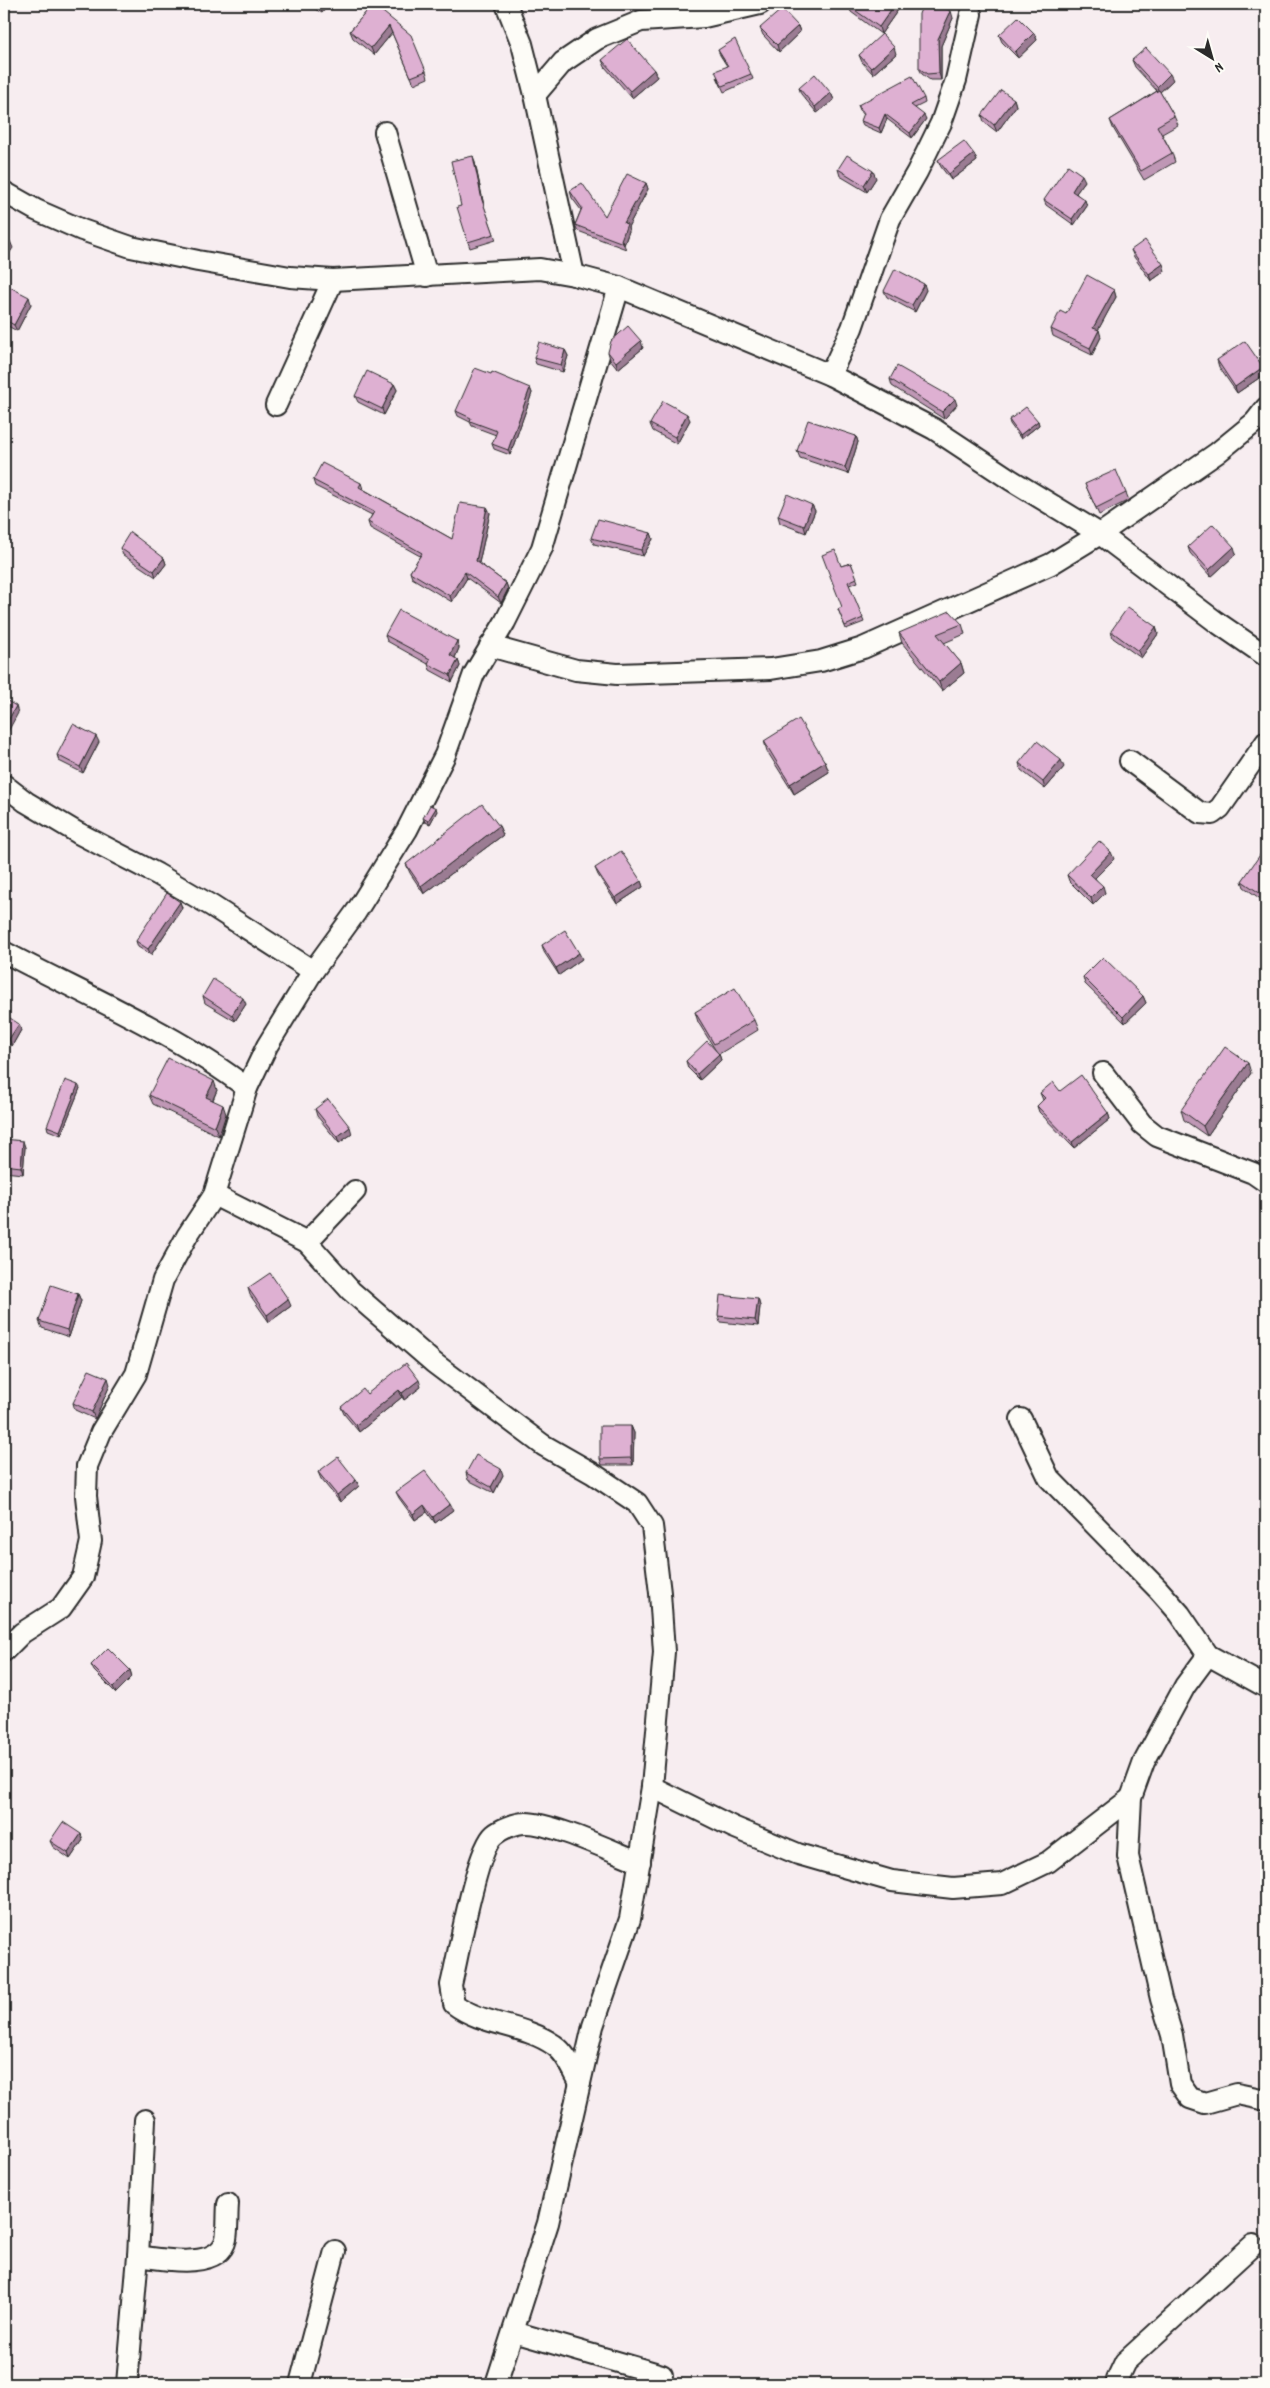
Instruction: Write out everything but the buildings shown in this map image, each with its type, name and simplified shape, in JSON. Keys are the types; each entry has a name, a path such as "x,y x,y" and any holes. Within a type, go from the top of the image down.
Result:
{"street":[{"path":"506,4 522,44 535,95 574,275"},
{"path":"535,95 563,62 606,35 640,21 704,17 760,4"},
{"path":"830,375 852,328 890,219 917,172 941,123 956,80 971,14"},
{"path":"384,132 427,276"},
{"path":"4,192 36,210 82,230 131,247 198,262 290,277 333,280 540,269 574,275 619,287 830,375 934,429 1011,480 1100,534 1215,621 1266,656"},
{"path":"276,404 333,280"},
{"path":"4,1651 22,1633 61,1608 83,1578 92,1541 86,1496 87,1466 101,1432 136,1374 163,1280 187,1236 214,1195 248,1088 267,1046 313,971 356,912 407,830 444,754 474,674 542,548 619,287"},
{"path":"490,646 576,670 617,674 771,669 822,661 863,648 1052,564 1100,534 1217,453 1255,422 1266,408"},
{"path":"1130,761 1200,813 1212,814 1220,808 1266,742"},
{"path":"4,785 26,802 78,833 157,874 212,906 313,971"},
{"path":"4,952 135,1020 214,1064 248,1088"},
{"path":"1103,1073 1142,1124 1157,1136 1252,1173 1266,1182"},
{"path":"307,1242 355,1192"},
{"path":"214,1195 307,1242 351,1291 465,1388 543,1445 592,1473 637,1503 652,1526 660,1593 664,1652 652,1788 630,1919 593,2026 548,2223 496,2384"},
{"path":"1021,1419 1049,1478 1158,1589 1180,1614 1208,1655 1266,1687"},
{"path":"1208,1655 1185,1686 1144,1762 1131,1798 1128,1856 1161,1999 1172,2035 1180,2084 1190,2098 1205,2103 1237,2094 1266,2100"},
{"path":"652,1788 733,1827 798,1854 892,1881 953,1888 1002,1884 1048,1862 1131,1798"},
{"path":"580,2083 569,2062 555,2045 540,2037 468,2014 454,2004 451,1984 482,1855 493,1836 510,1827 525,1823 544,1825 640,1862"},
{"path":"128,2384 138,2256 145,2120"},
{"path":"138,2256 177,2261 205,2259 220,2250 226,2240 228,2204"},
{"path":"1118,2384 1117,2379 1125,2362 1253,2245"},
{"path":"300,2384 335,2251"},
{"path":"514,2332 662,2375"}]}
